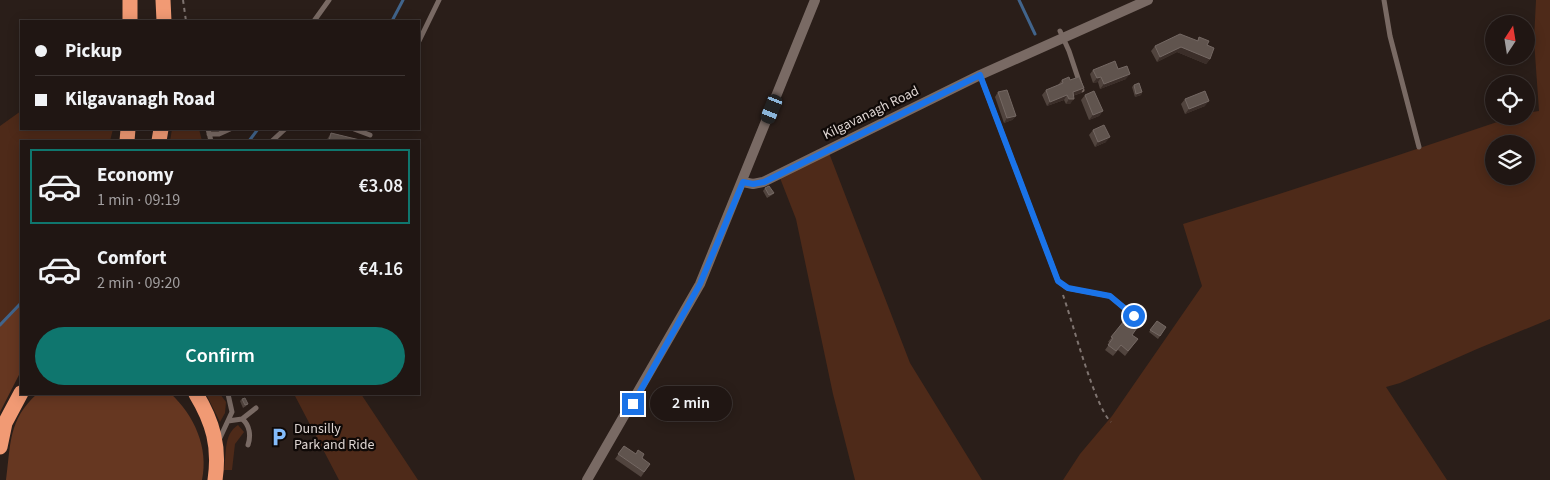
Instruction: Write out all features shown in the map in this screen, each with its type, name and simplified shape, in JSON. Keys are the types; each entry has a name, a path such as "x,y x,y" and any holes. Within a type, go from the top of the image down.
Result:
{"highway":[{"path":"130,0 130,20"},
{"path":"162,0 164,20"},
{"path":"0,447 5,423 20,395"},
{"path":"197,395 207,412 217,443 216,477"}],"street":[{"path":"587,480 700,284 743,182 815,0"},
{"name":"Kilgavanagh Road","path":"743,182 753,184 764,182 1061,34 1148,0"}],"lane":[{"path":"315,20 329,0"},
{"path":"420,40 439,0"},
{"path":"1384,0 1390,36 1419,147"},
{"path":"1061,34 1082,90"},
{"path":"980,75 1058,281 1068,288 1110,296 1134,316"},
{"path":"208,131 219,134 228,130"},
{"path":"273,140 284,130"},
{"path":"357,130 370,134"},
{"path":"217,443 228,421 232,406 228,395"},
{"path":"228,421 242,419 256,408"},
{"path":"242,419 249,426 250,439 248,445"}],"path":[{"path":"182,0 186,20"},
{"path":"1058,281 1096,396 1103,413 1111,422"}],"shaded area":[{"path":"1536,0 1550,0 1550,319 1400,383 1386,387 1447,480 1063,480 1080,454 1112,416 1202,286 1183,224 1488,125 1535,125 1535,112 1539,111 1535,54"},
{"path":"20,112 20,130 113,130 110,140 20,140 20,304 0,325 0,126"},
{"path":"172,130 199,130 202,140 170,140"},
{"path":"829,153 910,363 982,480 855,480 833,394 796,219 780,178"},
{"path":"20,304 20,373 0,412 0,325"},
{"path":"36,395 172,395 187,412 198,433 203,456 202,480 6,480 12,433 21,413"},
{"path":"206,395 221,395 226,402 225,413 220,422"},
{"path":"295,395 362,395 418,480 339,480"},
{"path":"238,425 244,432 235,444 232,470 224,470 228,439 233,429"}],"building":[{"path":"1180,34 1198,41 1199,37 1209,41 1207,45 1214,48 1210,59 1181,47 1160,57 1155,46"},
{"path":"1115,61 1118,69 1127,66 1130,74 1104,84 1101,77 1097,78 1093,70"},
{"path":"1069,77 1070,80 1079,77 1084,88 1073,92 1074,99 1069,99 1067,95 1050,102 1046,90 1063,83 1062,80"},
{"path":"1139,83 1142,92 1136,94 1134,85"},
{"path":"1007,90 1016,116 1007,118 998,92"},
{"path":"1094,91 1103,111 1093,115 1085,95"},
{"path":"1205,91 1209,101 1189,109 1185,99"},
{"path":"1104,125 1110,137 1098,142 1093,130"},
{"path":"331,133 360,140 329,140"},
{"path":"769,186 774,193 769,195 765,188"},
{"path":"1128,316 1139,325 1132,335 1138,339 1128,351 1121,345 1116,351 1108,345 1113,338 1111,337"},
{"path":"1157,321 1166,327 1160,336 1150,330"},
{"path":"245,398 248,404 245,405 242,399"},
{"path":"624,446 636,454 638,450 644,454 642,458 650,464 644,472 618,454"}],"waterway":[{"path":"393,20 403,0"},
{"path":"1019,0 1035,34"},
{"path":"250,140 257,130"},
{"path":"0,325 20,304"}],"place":[{"name":"Dunsilly Park and Ride","path":"279,437"}],"route":[{"path":"633,404 700,284 743,182 753,184 764,182 980,75 1058,281 1062,286 1068,288 1110,296 1134,316"}]}
